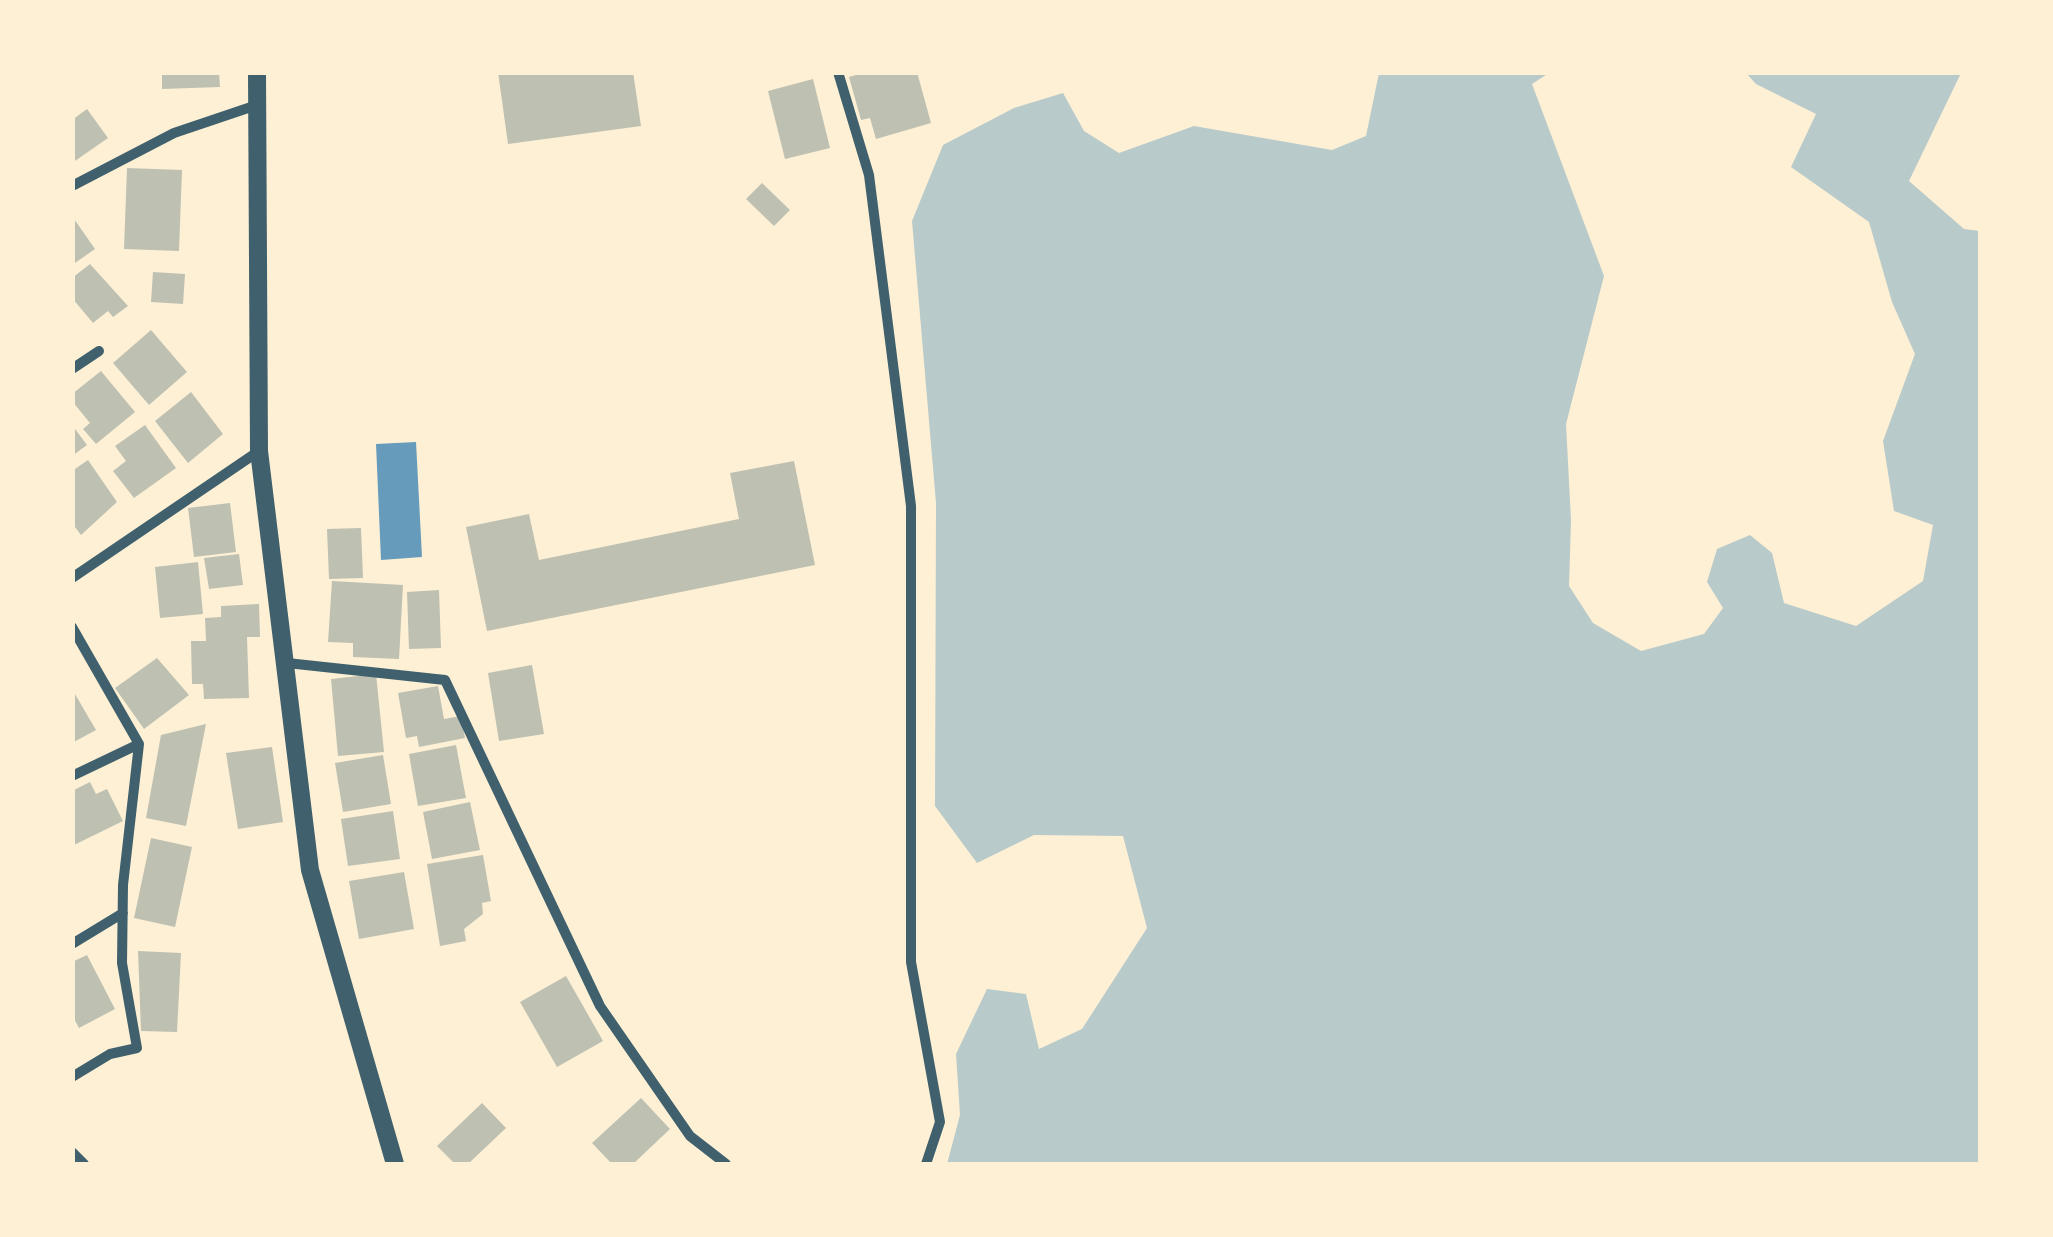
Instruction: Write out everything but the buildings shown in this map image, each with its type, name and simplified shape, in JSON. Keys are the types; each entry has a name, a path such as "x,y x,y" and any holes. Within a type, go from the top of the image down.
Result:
{"street":[{"path":"257,72 259,451 310,870 395,1164"},
{"path":"838,72 869,175 911,506 911,962 940,1122 926,1164"},
{"path":"72,186 174,133 257,106"},
{"path":"72,369 98,351"},
{"path":"72,578 259,451"},
{"path":"72,627 139,744 122,964 137,1048 110,1054 72,1077"},
{"path":"287,663 445,680 600,1006 690,1136 726,1164"},
{"path":"72,776 139,744"},
{"path":"72,944 123,913"},
{"path":"72,1152 84,1164"}],"shaded area":[{"path":"1379,73 1549,73 1532,84 1604,276 1566,424 1571,520 1569,586 1593,623 1641,651 1704,634 1723,608 1707,582 1717,549 1750,535 1772,553 1784,603 1856,626 1923,581 1933,525 1894,511 1883,441 1915,354 1892,302 1869,222 1791,167 1816,114 1756,84 1746,73 1961,73 1909,181 1964,229 1980,231 1980,1164 947,1164 960,1115 956,1054 987,989 1026,994 1039,1049 1082,1029 1147,928 1123,836 1034,835 977,863 935,806 936,503 912,221 943,145 1014,108 1063,93 1084,131 1119,153 1194,126 1332,150 1366,136"}],"water":[{"path":"416,442 422,557 381,560 376,444"}]}
